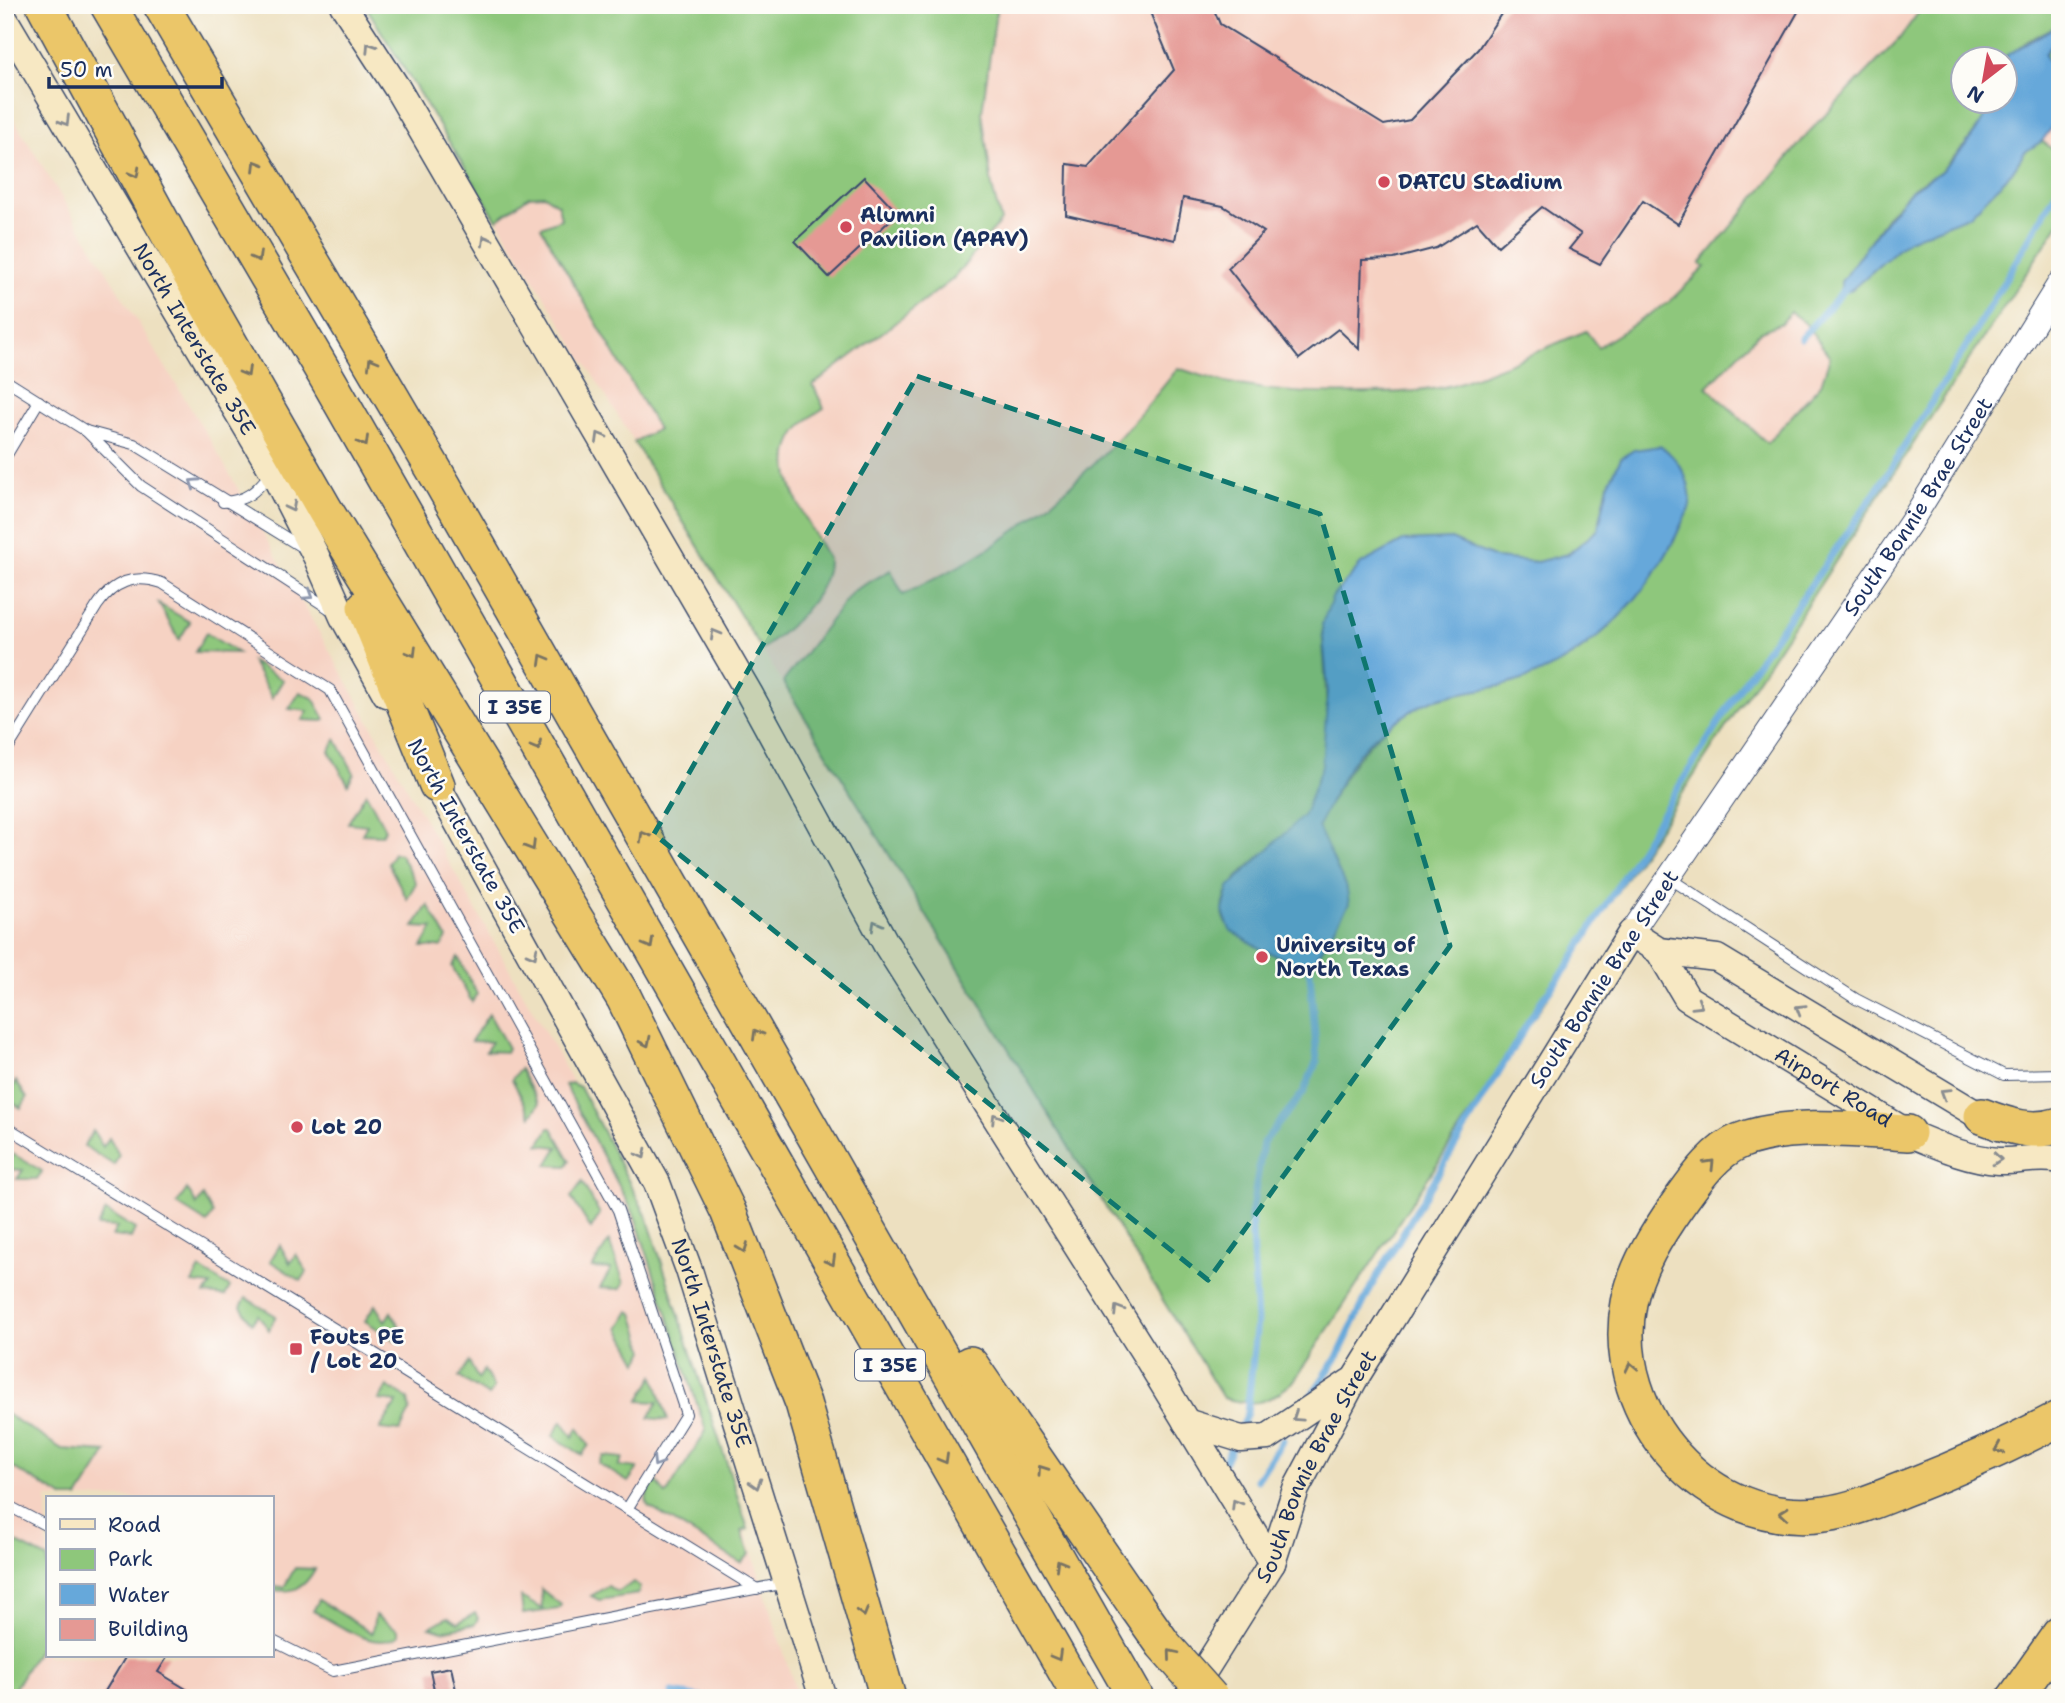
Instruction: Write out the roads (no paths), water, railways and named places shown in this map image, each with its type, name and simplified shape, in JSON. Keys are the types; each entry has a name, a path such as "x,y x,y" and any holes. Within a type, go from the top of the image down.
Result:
{"highway":[{"path":"44,5 189,272 325,510 624,998 729,1211 803,1403 888,1698"},
{"name":"I 35E","path":"108,5 330,383 1081,1698"},
{"name":"I 35E","path":"161,5 277,198 1136,1698"},
{"path":"325,510 437,785"},
{"path":"791,1093 998,1406 1137,1607 1163,1644 1211,1698"},
{"path":"746,1115 782,1196"},
{"path":"1982,1116 2017,1129 2049,1129 2060,1125"},
{"path":"1909,1132 1812,1128 1740,1141 1719,1155 1696,1178 1649,1251 1639,1271 1629,1304 1626,1340 1632,1373 1656,1433 1674,1460 1722,1494 1749,1507 1780,1514 1824,1514 1864,1505 1944,1473 2060,1418"},
{"path":"2015,1698 2060,1634"}],"main road":[{"path":"343,5 405,100 735,669 886,944 1272,1563"},
{"name":"North Interstate 35E","path":"5,20 272,470 316,556 343,617 657,1183 689,1270 823,1698"},
{"name":"Airport Road","path":"1631,933 1658,951 1687,998 1909,1132 1948,1150 1999,1161 2052,1158"},
{"name":"South Bonnie Brae Street","path":"1187,1698 1272,1563 1296,1489 1354,1380 1631,933"},
{"name":"Airport Road","path":"1658,951 1717,958 2052,1158"},
{"path":"1186,1422 1241,1439 1268,1437 1354,1380"}],"street":[{"name":"South Bonnie Brae Street","path":"1631,933 1911,522 2060,282"}],"lane":[{"path":"5,380 86,431 141,486 343,617"},
{"path":"5,458 40,401"},
{"path":"86,431 134,444 223,502 316,556"},
{"path":"223,502 236,501 254,494 272,470"},
{"path":"5,753 107,590 124,581 144,577 162,583 330,690 618,1210 686,1414 627,1509"},
{"path":"1668,878 1856,999 2004,1075 2060,1074"},
{"path":"5,1126 757,1589"},
{"path":"5,1504 46,1525"},
{"path":"273,1641 333,1671 786,1583"}],"water":[{"path":"2060,24 2060,34 2045,54 2060,90 2060,116 2042,141 2025,152 2012,172 1970,215 1908,240 1852,289 1841,293 1841,282 1900,203 1956,156 1984,116 2020,116 2020,47"},
{"path":"1660,446 1682,470 1689,487 1690,506 1654,573 1618,618 1573,655 1548,669 1511,684 1428,702 1383,730 1353,762 1318,827 1347,890 1349,904 1310,969 1263,950 1230,930 1223,911 1229,887 1304,815 1322,765 1328,692 1322,624 1333,596 1361,564 1403,541 1451,539 1495,558 1537,562 1568,554 1598,530 1608,485 1621,458 1634,450"}],"waterway":[{"path":"1312,1395 1338,1356 1372,1285 1541,1001 1568,966 1742,685 1883,481 2060,186"},
{"path":"1801,338 1846,288"},
{"path":"1239,1432 1247,1413 1257,1321 1251,1216 1263,1143 1303,1093 1317,1061 1309,960"},
{"path":"1257,1480 1283,1440"},
{"path":"1225,1461 1233,1443"},
{"path":"672,1693 702,1698"}],"place":[{"name":"DATCU Stadium","path":"1384,182"},
{"name":"Alumni Pavilion (APAV)","path":"846,227"},
{"name":"University of North Texas","path":"1262,957"},
{"name":"Lot 20","path":"297,1127"},
{"name":"Fouts PE / Lot 20","path":"296,1349"}]}
